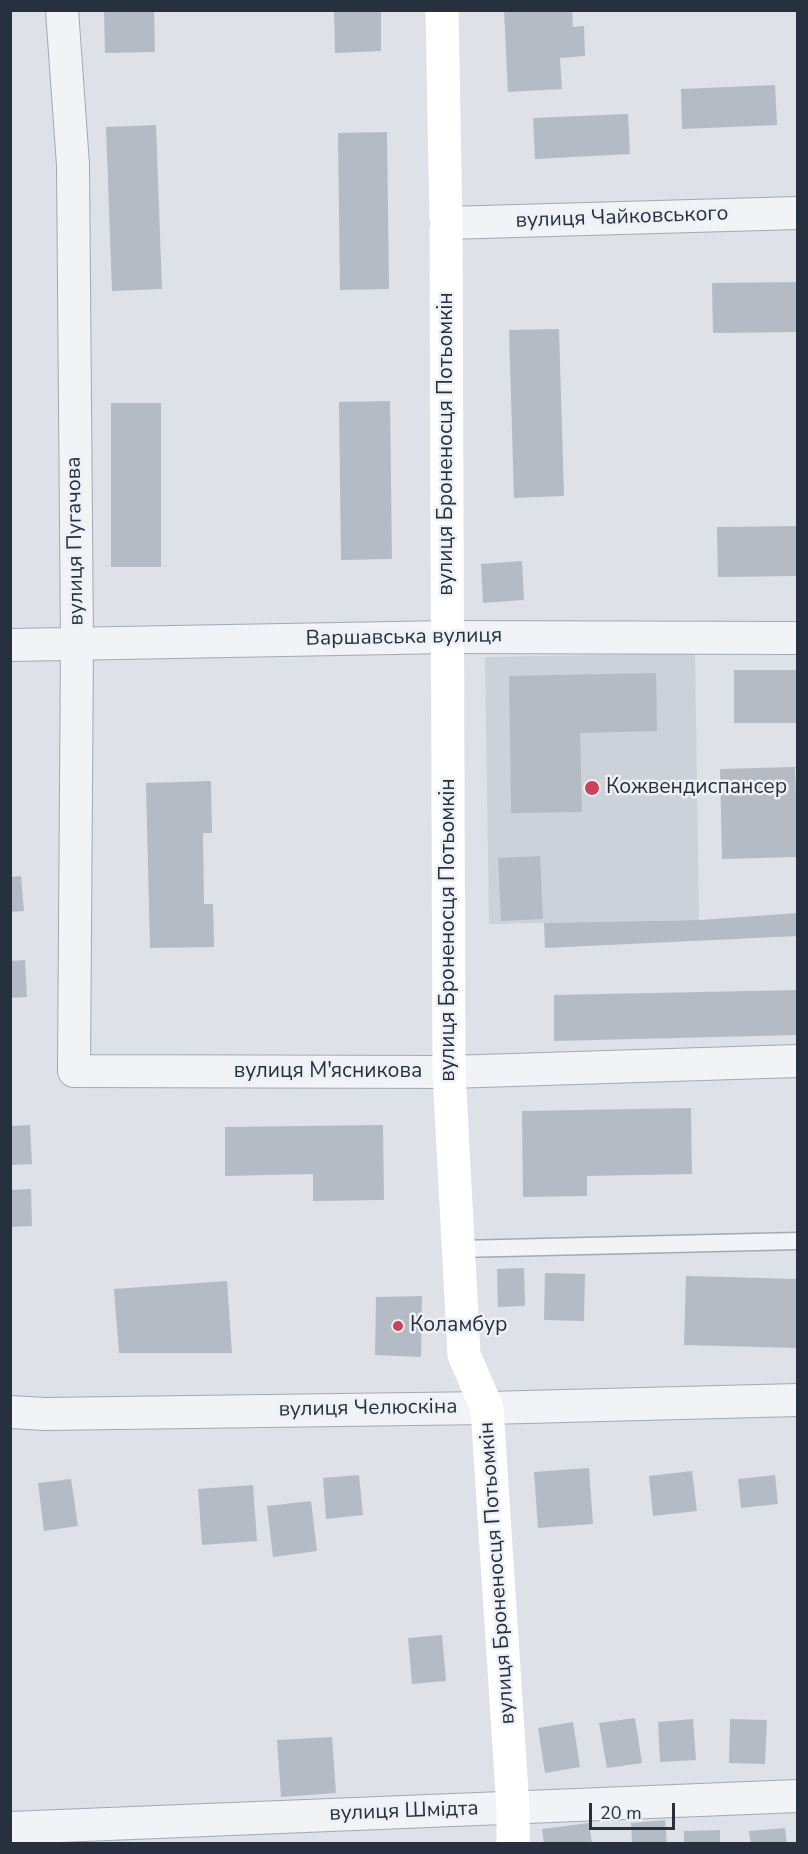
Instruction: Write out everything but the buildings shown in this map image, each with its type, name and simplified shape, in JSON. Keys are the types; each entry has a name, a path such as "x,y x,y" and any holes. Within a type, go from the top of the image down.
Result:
{"street":[{"name":"вулиця Пугачова","path":"62,10 73,165 77,644 74,1071"},
{"name":"вулиця Броненосця Потьомкін","path":"442,10 446,223 449,1072 464,1355 487,1408 513,1808 513,1844"},
{"name":"вулиця Чайковського","path":"446,223 798,213"},
{"name":"Варшавська вулиця","path":"10,645 448,636 798,638"},
{"name":"вулиця М'ясникова","path":"74,1071 449,1072 798,1061"},
{"name":"вулиця Челюскіна","path":"10,1413 487,1408 798,1400"},
{"name":"вулиця Шмідта","path":"10,1828 798,1796"}],"lane":[{"path":"459,1248 798,1241"}],"shaded area":[{"name":"Кожвендиспансер","path":"695,653 699,920 489,924 485,657"}],"place":[{"name":"Кожвендиспансер","path":"592,788"},
{"name":"Коламбур","path":"398,1326"}]}
